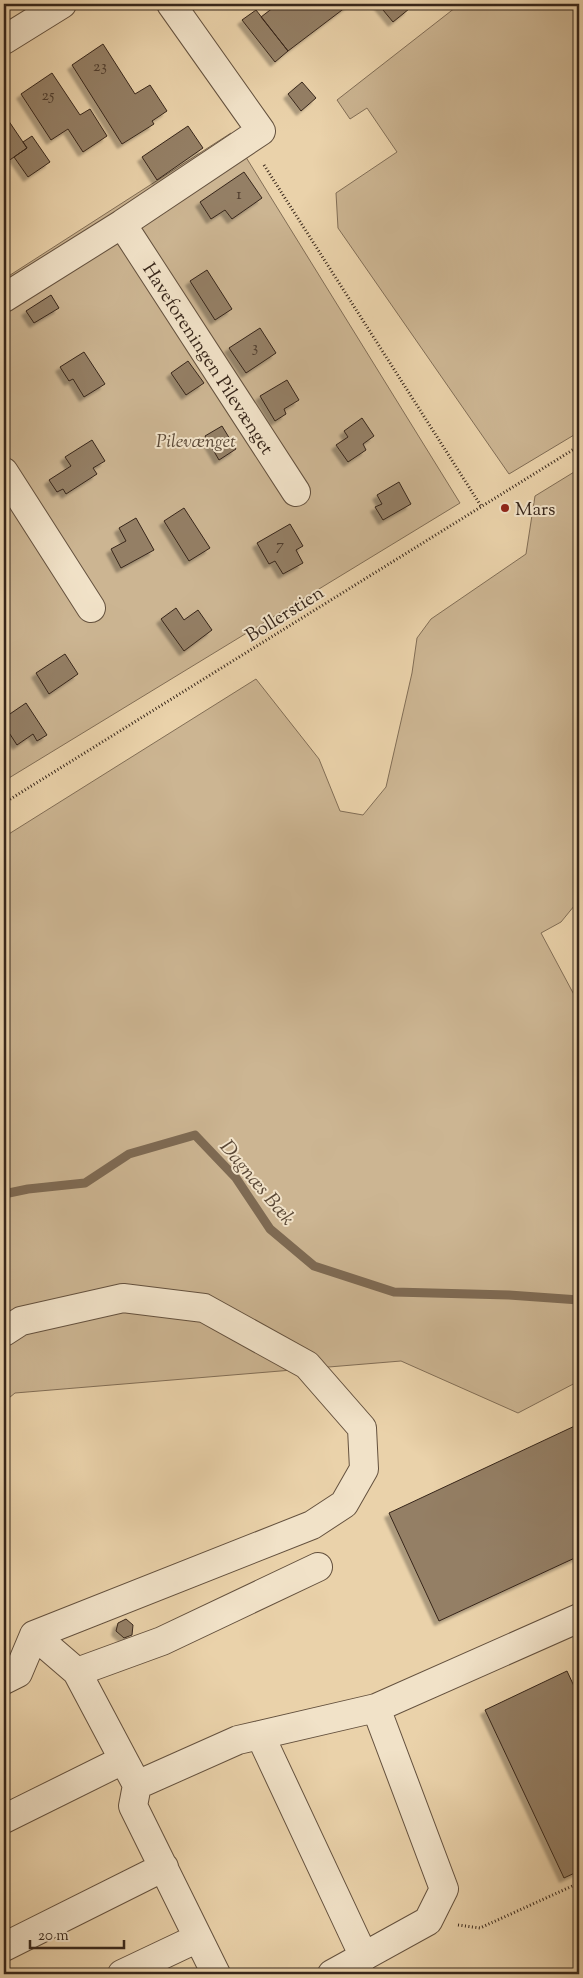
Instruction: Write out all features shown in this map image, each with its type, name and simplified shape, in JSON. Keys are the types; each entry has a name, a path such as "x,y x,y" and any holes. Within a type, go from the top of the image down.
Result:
{"street":[{"path":"4,40 62,4"},
{"path":"4,298 122,224 261,131 171,4"},
{"name":"Haveforeningen Pilevænget","path":"122,224 296,492"},
{"path":"4,472 91,608"},
{"path":"4,1332 21,1321 123,1298 204,1308 307,1365 362,1428 364,1469 344,1504 312,1525 34,1636 18,1673 4,1680"},
{"path":"77,1672 162,1641 318,1567"},
{"path":"137,1785 238,1740 376,1708 579,1618"},
{"path":"34,1636 77,1672 137,1785 133,1806 216,1974"},
{"path":"332,1974 428,1921 444,1889 376,1708"},
{"path":"260,1735 364,1957"},
{"path":"4,1819 124,1760"},
{"path":"4,1947 164,1867"},
{"path":"122,1974 198,1938"}],"path":[{"path":"261,131 255,151 481,506"},
{"name":"Bollerstien","path":"4,803 579,446"},
{"path":"428,1921 480,1928 579,1883"}],"green space":[{"path":"460,4 579,4 579,432 509,474 338,228 336,193 397,152 367,108 350,119 337,100"},
{"name":"Pilevænget","path":"231,133 460,503 4,781 4,279"},
{"path":"579,469 579,900 561,922 541,933 579,1004 579,1381 518,1413 401,1361 15,1393 4,1402 4,837 256,679 319,759 340,811 363,815 386,787 412,673 417,638 431,619 526,554 535,496"}],"building":[{"path":"278,4 350,4 288,51 261,17"},
{"path":"378,4 405,4 409,9 393,22"},
{"path":"256,10 288,51 275,62 242,20"},
{"path":"103,44 135,94 150,85 167,111 152,121 154,124 122,144 72,65"},
{"path":"52,73 80,115 90,109 107,136 83,152 68,129 51,140 21,94"},
{"path":"302,82 316,98 301,111 288,94"},
{"path":"4,114 27,148 4,164"},
{"path":"188,126 203,148 157,180 142,157"},
{"path":"32,136 50,162 28,177 14,157 27,148 23,142"},
{"path":"244,172 262,198 232,219 225,210 211,219 200,202"},
{"path":"207,270 232,309 215,320 190,281"},
{"path":"51,295 59,308 34,323 26,311"},
{"path":"260,328 276,353 246,373 229,348"},
{"path":"84,352 105,384 84,397 73,379 69,381 60,367"},
{"path":"188,361 204,383 186,395 171,373"},
{"path":"287,380 299,400 284,409 286,414 275,421 260,396"},
{"path":"362,418 374,436 363,444 366,450 348,462 336,445 348,437 344,431"},
{"path":"222,426 236,449 219,460 205,436"},
{"path":"92,440 105,461 93,468 97,474 66,494 63,489 57,492 49,480 71,466 65,457"},
{"path":"399,482 411,504 383,520 375,507 382,504 377,495"},
{"path":"184,508 210,548 189,561 164,521"},
{"path":"136,518 154,550 121,568 111,549 126,541 119,528"},
{"path":"290,524 303,546 296,550 303,563 283,574 275,561 269,564 257,543"},
{"path":"176,608 184,620 198,610 212,630 184,651 161,619"},
{"path":"65,654 78,674 49,694 36,673"},
{"path":"26,703 47,735 37,741 33,734 17,745 4,725 4,718"},
{"path":"579,1424 579,1556 439,1621 389,1513"},
{"path":"126,1619 133,1625 132,1635 124,1638 116,1631 118,1623"},
{"path":"567,1671 579,1697 579,1871 564,1878 485,1710"}],"waterway":[{"name":"Dagnæs Bæk","path":"4,1194 28,1189 85,1183 129,1154 195,1135 236,1178 270,1229 314,1266 394,1292 509,1295 579,1300"}],"place":[{"name":"Mars","path":"505,508"}]}
